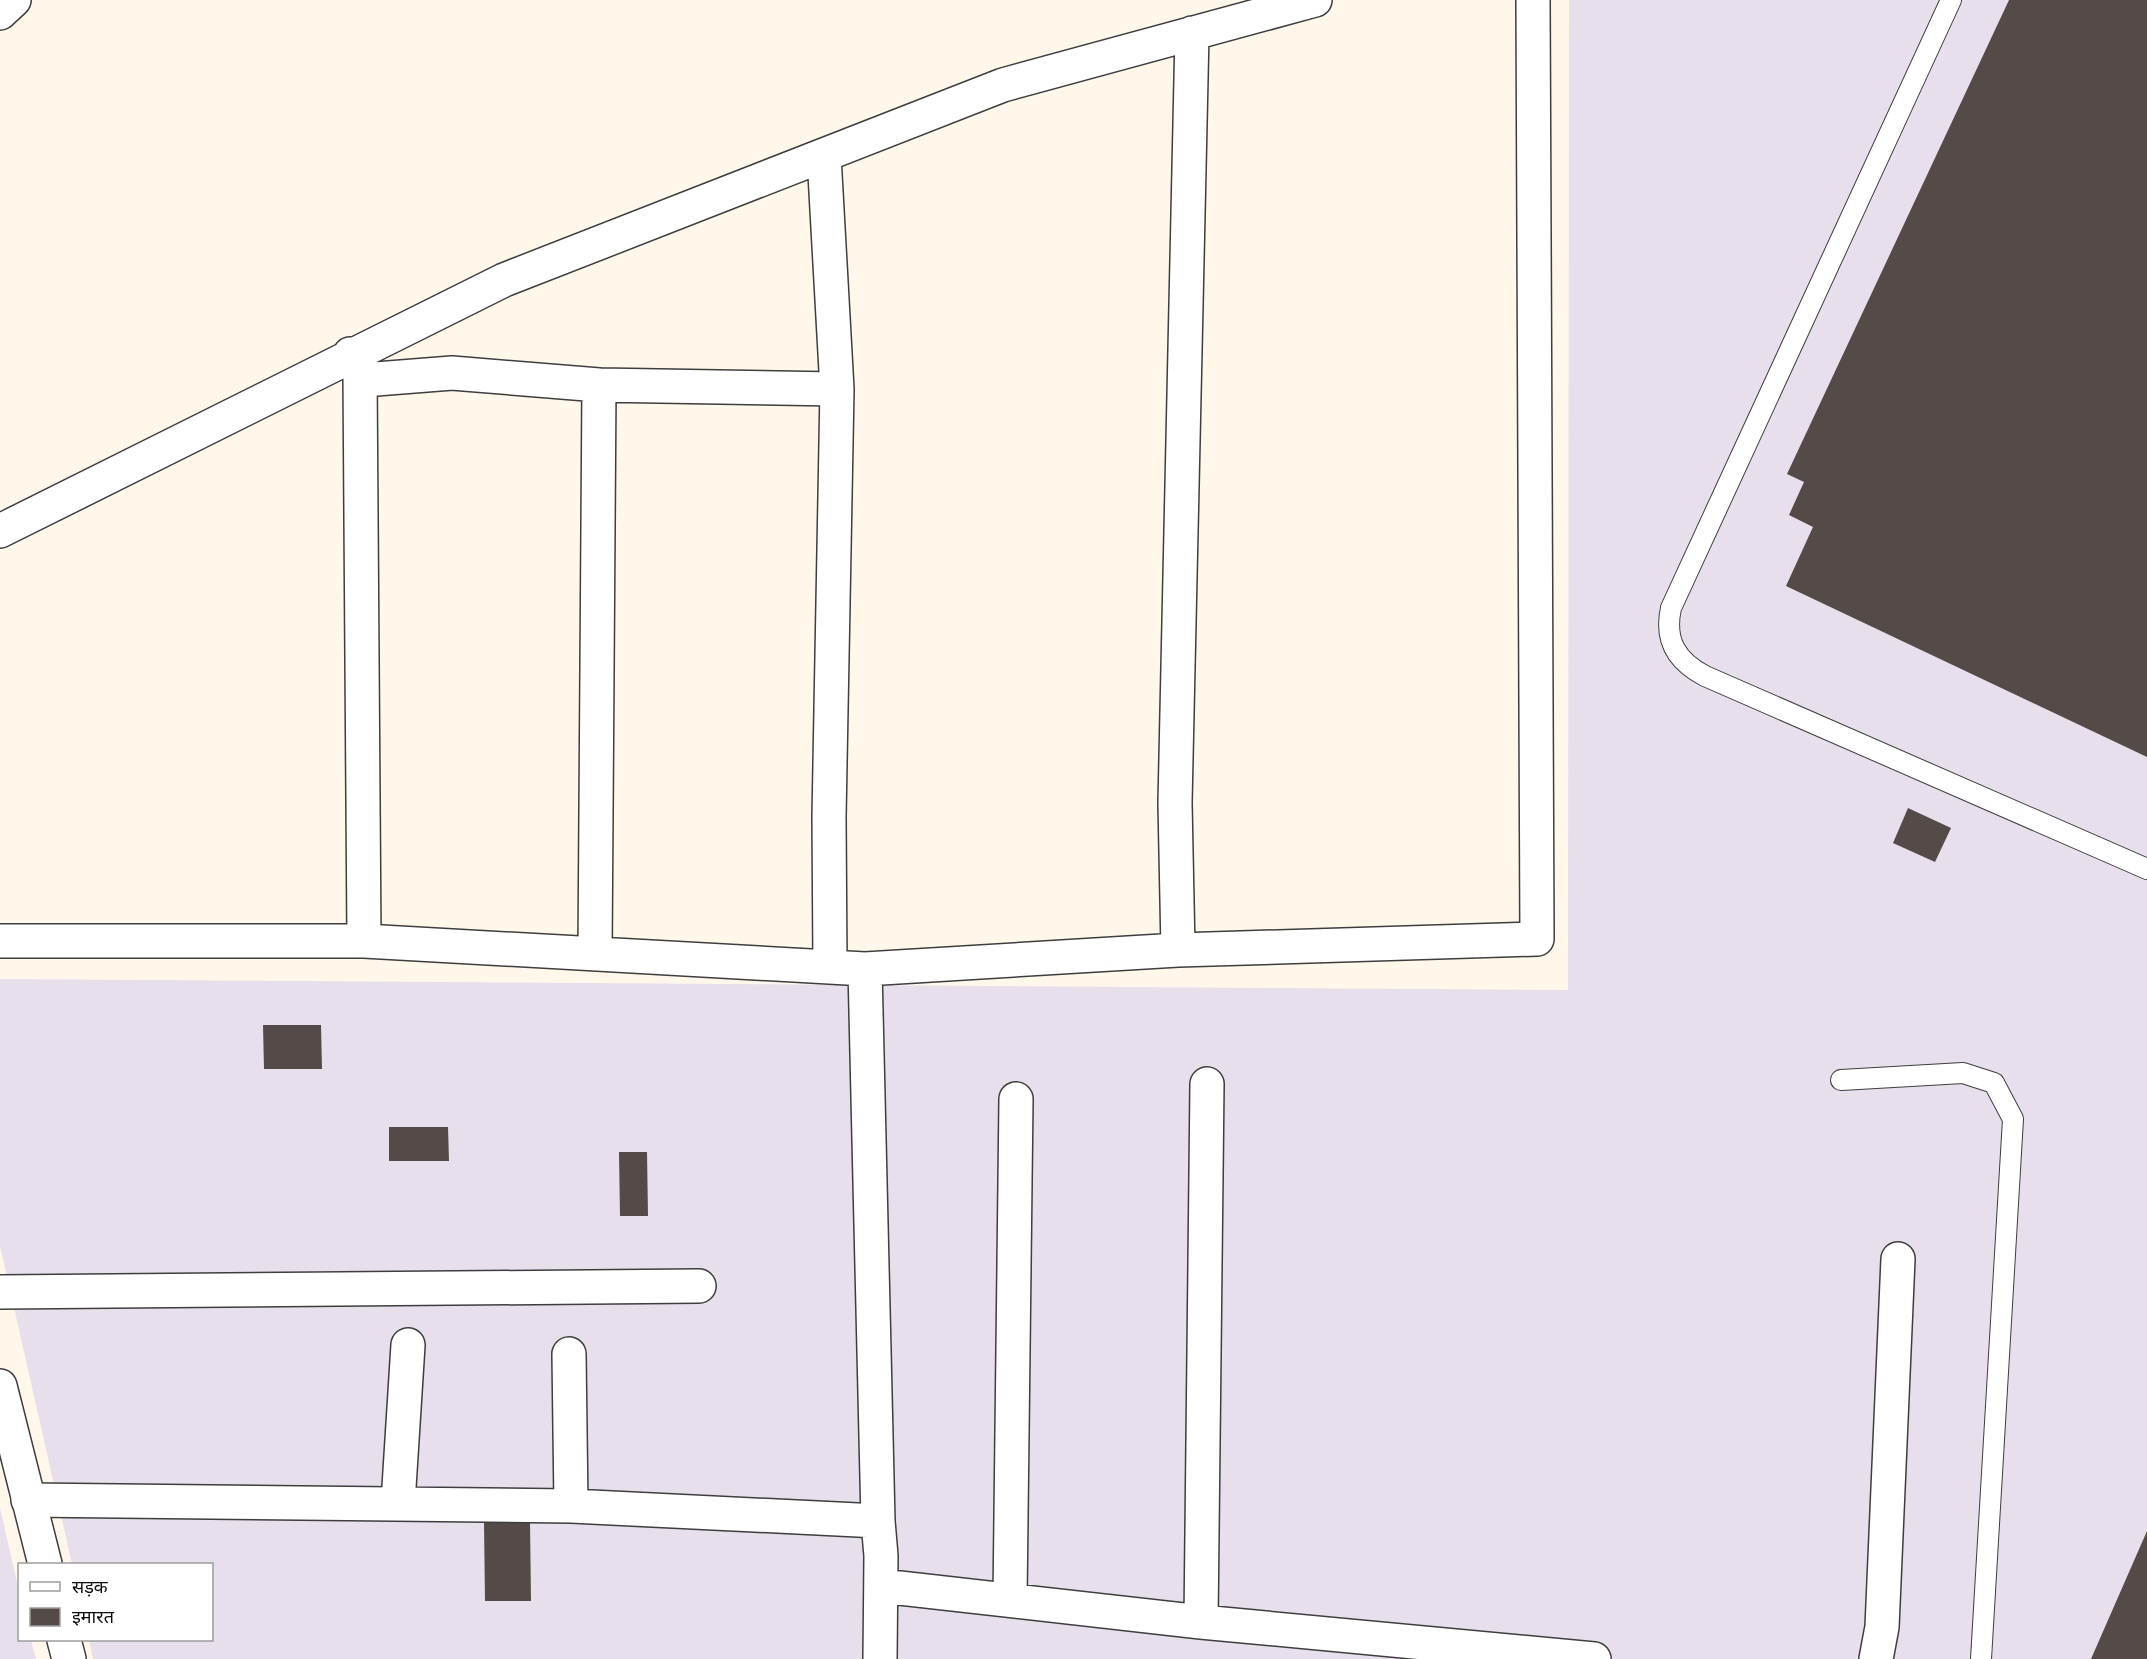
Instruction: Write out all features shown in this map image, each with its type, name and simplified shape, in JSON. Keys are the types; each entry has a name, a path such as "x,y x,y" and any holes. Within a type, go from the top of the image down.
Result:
{"street":[{"path":"0,13 14,0"},
{"path":"0,531 355,365 504,280 1003,85 1315,0"},
{"path":"0,941 364,941 865,969 1178,950 1537,939 1533,0"},
{"path":"1178,950 1175,803 1192,33"},
{"path":"824,156 837,389 829,805 830,967"},
{"path":"355,365 376,379 452,373 599,385 837,389"},
{"path":"355,365 364,941"},
{"path":"595,954 599,385"},
{"path":"865,969 878,1521 882,1586 880,1659"},
{"path":"1201,1622 1207,1084"},
{"path":"1010,1600 1016,1099"},
{"path":"1876,1659 1882,1627 1898,1259"},
{"path":"0,1292 699,1286"},
{"path":"398,1503 408,1345"},
{"path":"569,1354 571,1506"},
{"path":"0,1386 45,1563"},
{"path":"28,1500 571,1506 878,1521"},
{"path":"882,1586 1201,1622 1594,1659"},
{"path":"64,1641 69,1659"}],"lane":[{"path":"1951,0 1671,608 1669,635 1672,648 1682,662 1704,676 2147,869"},
{"path":"1841,1080 1963,1073 1994,1083 2013,1119 1981,1659"}],"shaded area":[{"path":"1569,0 2147,0 2147,1659 93,1659 89,1641 213,1641 213,1563 72,1563 0,1246 0,979 1568,990"},
{"path":"0,1508 18,1587 18,1641 31,1641 36,1659 0,1659"}],"building":[{"path":"2009,0 2147,0 2147,757 1786,586 1813,527 1789,515 1804,482 1787,474"},
{"path":"1908,808 1951,828 1935,862 1893,843"},
{"path":"263,1025 321,1025 322,1069 264,1069"},
{"path":"389,1127 448,1127 449,1161 389,1161"},
{"path":"619,1152 647,1152 648,1216 620,1216"},
{"path":"530,1521 531,1601 485,1601 484,1522"},
{"path":"2147,1531 2147,1659 2091,1659"}]}
